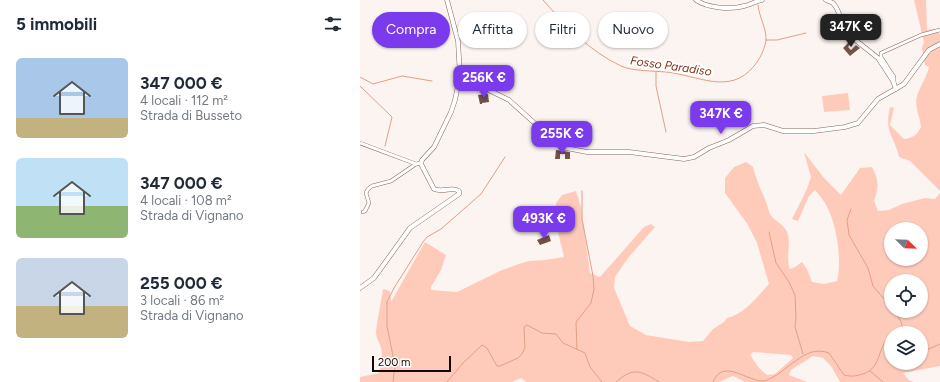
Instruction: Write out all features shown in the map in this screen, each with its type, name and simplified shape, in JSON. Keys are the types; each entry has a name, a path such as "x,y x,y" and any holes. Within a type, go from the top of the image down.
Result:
{"street":[{"path":"363,212 369,203 366,193 368,189 372,186 391,181 419,163 434,147 450,114 460,76 458,41 447,0"},
{"path":"696,0 708,6 738,7 762,0"},
{"path":"826,0 835,5 849,35 878,58 894,83"},
{"path":"896,90 894,78 881,57 881,53 921,36 940,30"},
{"path":"460,76 508,100 557,145 569,149 602,153 630,152 689,159 713,146 729,140 753,126 764,125 783,131 814,131 855,125 861,121 878,99 902,86 909,79 929,50 940,44"},
{"path":"360,143 419,163 434,188 441,191 455,189 459,191 459,194 410,228 374,278 360,288"}],"shaded area":[{"path":"914,0 926,0 927,30 934,29 940,34 940,191 910,161 899,157 890,134 888,123 890,107 894,108 890,125 904,139 914,136 921,127 916,100 929,67 925,65 922,48 924,42"},
{"path":"848,93 850,110 824,112 822,96"},
{"path":"804,152 824,178 841,195 860,168 872,167 877,180 877,192 874,201 878,211 889,210 902,204 925,198 935,199 940,193 940,366 928,368 928,326 884,326 884,370 919,370 903,373 909,380 914,382 840,382 831,366 823,358 813,356 791,370 789,375 807,382 745,382 733,376 719,382 526,382 521,378 512,382 360,382 360,377 379,373 382,354 376,333 383,289 390,291 391,302 425,242 446,255 441,270 431,287 431,290 457,292 502,270 519,264 529,261 564,257 557,228 556,203 562,195 576,191 581,207 590,273 600,277 644,227 651,224 655,227 628,258 615,277 614,288 630,326 646,335 689,342 703,341 713,329 724,322 727,318 745,309 769,284 757,243 748,225 725,193 725,178 734,167 746,162 753,167 770,214 783,226 787,232 789,241 788,259 790,269 802,262 807,269 812,282 824,284 837,281 839,255 832,218 823,200 815,190 809,196 798,221 792,219 807,189 811,177","holes":["753,352 791,355 793,358 775,374 767,375 759,368 750,355"]}],"building":[{"path":"848,38 852,42 848,47 851,50 856,45 860,48 850,56 843,48 848,43 846,40"},
{"path":"488,94 489,102 480,104 478,95"},
{"path":"556,150 570,152 570,159 565,159 565,154 560,154 560,159 555,159"},
{"path":"549,235 551,241 540,245 537,240"}],"waterway":[{"name":"Fosso Paradiso","path":"543,0 560,19 588,45 609,60 625,68 666,72 724,82 734,80 745,75 754,66 762,54 766,36 758,5"},
{"path":"766,40 777,40 806,33"},
{"path":"656,72 656,86 666,132"},
{"path":"360,77 373,84 402,76 432,81"},
{"path":"360,86 392,117 385,146"},
{"path":"393,382 395,366 387,326 387,302 394,288 427,237 441,229 481,194 505,157"},
{"path":"577,349 576,322 591,303 594,289 593,276 582,219 582,191"},
{"path":"851,209 847,220 849,235 868,268 873,286 884,299"},
{"path":"769,232 776,263 789,282 795,295 795,327 803,354"},
{"path":"898,318 902,326"},
{"path":"447,382 463,363 482,345 487,348 497,366 518,358 525,348 524,327 527,325 542,333 556,334 563,343 585,353 590,367 602,382"},
{"path":"713,382 717,375 723,371 736,372 750,378 764,381 780,373 803,356 811,352 820,351 829,353 844,375 856,376 869,371 873,367 877,362 884,344"},
{"path":"928,349 940,344"},
{"path":"870,371 883,382"},
{"path":"616,382 632,372 642,373 659,382"}]}
